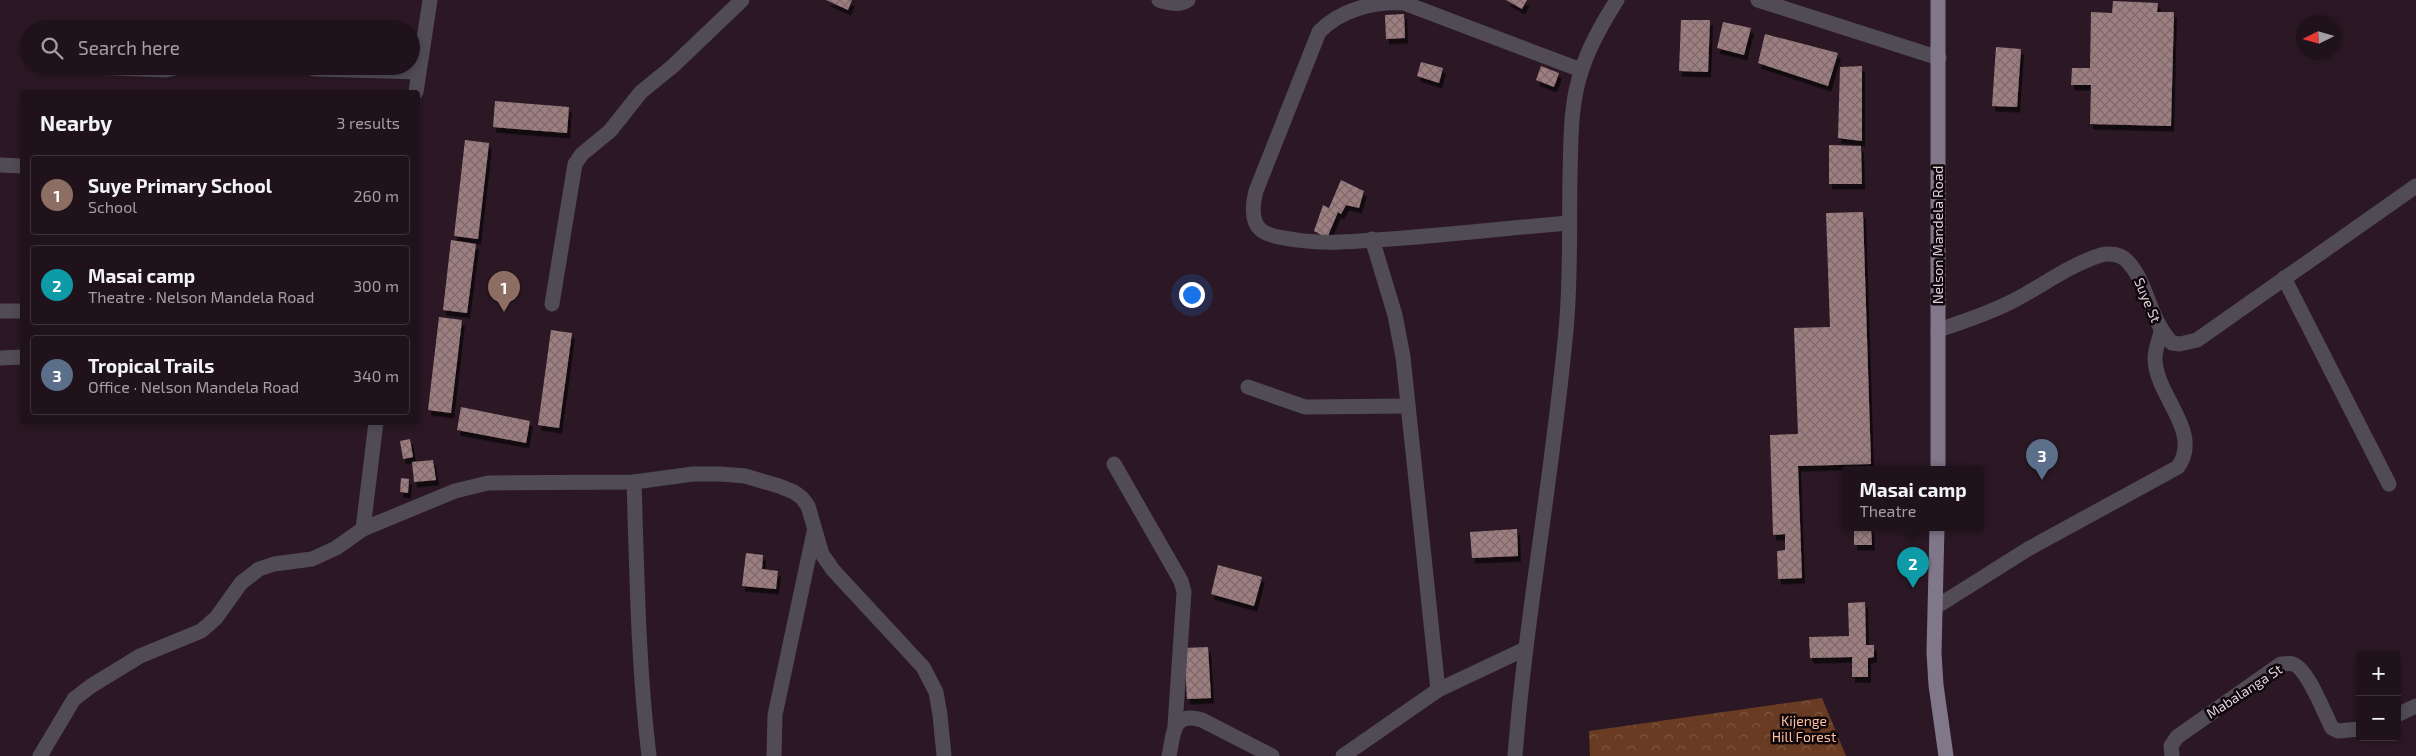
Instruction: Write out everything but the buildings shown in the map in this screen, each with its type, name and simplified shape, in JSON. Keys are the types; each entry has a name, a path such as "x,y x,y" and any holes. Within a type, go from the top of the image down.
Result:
{"main road":[{"name":"Nelson Mandela Road","path":"1938,0 1938,466"},
{"path":"1937,531 1934,653 1936,685 1946,756"}],"street":[{"path":"420,60 430,0"},
{"path":"552,304 575,164 582,154 610,131 641,92 673,66 742,0"},
{"path":"1159,0 1174,4 1184,3 1188,0"},
{"path":"1515,756 1525,650 1550,472 1566,329 1571,122 1581,70 1595,36 1617,0"},
{"path":"1758,0 1939,58"},
{"path":"1569,223 1337,242 1270,236 1260,230 1255,222 1253,206 1256,191 1319,32 1330,21 1343,14 1375,4 1404,3 1581,70"},
{"path":"416,90 418,75"},
{"path":"0,165 20,166"},
{"name":"Suye St","path":"1938,330 1984,314 2013,301 2077,265 2103,255 2116,254 2126,259 2137,274 2161,332 2172,343 2180,344 2197,340 2416,186"},
{"path":"1372,239 1395,315 1403,357 1438,690"},
{"path":"2284,278 2389,484"},
{"path":"0,310 20,311"},
{"path":"1936,608 2028,549 2178,467 2184,458 2187,447 2184,433 2158,374 2155,358 2161,332"},
{"path":"0,358 20,357"},
{"path":"1248,387 1304,408 1408,406"},
{"path":"362,529 376,425"},
{"path":"1114,464 1181,581 1184,592 1175,726 1169,756"},
{"path":"40,756 74,699 91,686 140,656 201,632 216,618 241,583 259,569 274,564 312,559 336,548 362,529 455,490 488,483 634,482 693,474 745,476 794,492 802,498 808,506 814,532 822,554 833,570 923,667 936,692 944,756"},
{"path":"634,482 638,633 649,756"},
{"path":"774,756 774,715 814,532"},
{"path":"1343,756 1438,690 1525,650"},
{"name":"Mabalanga St","path":"2172,756 2172,746 2177,737 2281,664 2292,663 2300,668 2309,681 2332,728 2338,731 2356,729"},
{"path":"2401,712 2416,706"},
{"path":"1175,726 1182,719 1190,716 1202,720 1272,756"}],"green space":[{"name":"Kijenge Hill Forest","path":"1822,698 1846,756 1590,756 1589,731"}],"place":[{"name":"Suye Primary School","path":"504,312"},
{"name":"Tropical Trails","path":"2042,480"},
{"name":"Masai camp","path":"1913,588"}]}
